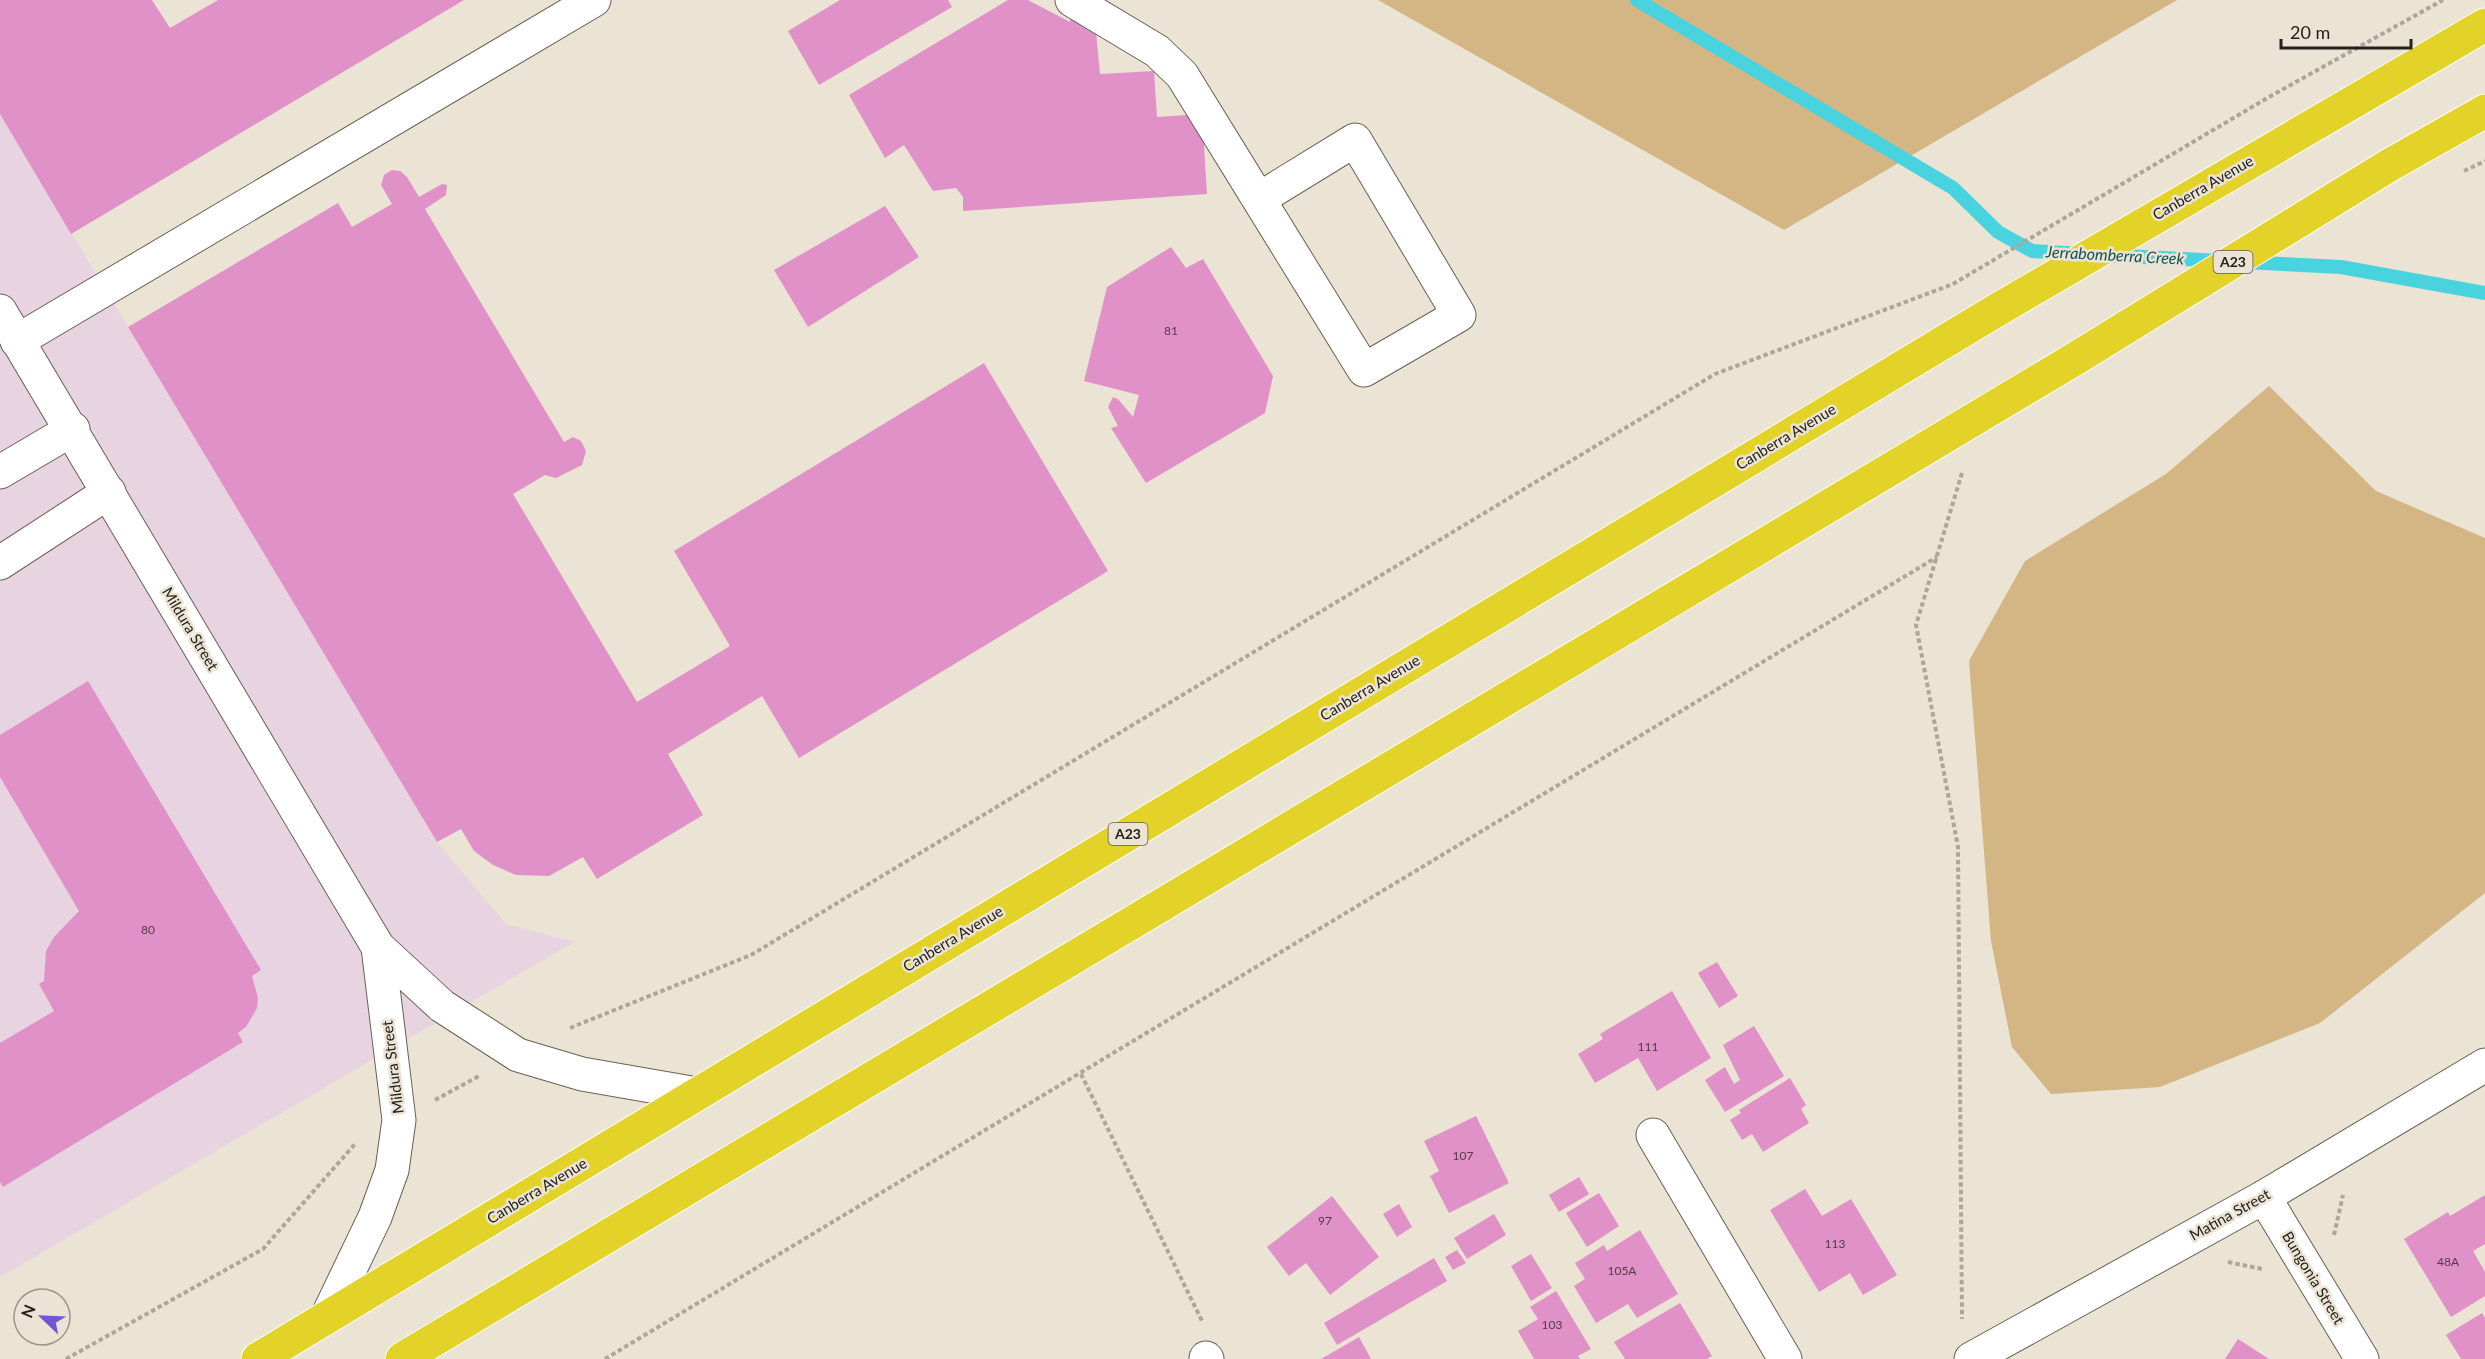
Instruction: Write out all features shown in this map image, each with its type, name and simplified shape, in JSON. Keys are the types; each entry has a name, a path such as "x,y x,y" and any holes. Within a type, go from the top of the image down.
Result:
{"highway":[{"name":"Canberra Avenue","path":"258,1359 1997,310 2485,25"},
{"name":"A23","path":"402,1359 2078,357 2388,166 2485,111"}],"street":[{"path":"17,341 594,0"},
{"path":"1072,0 1156,51 1182,75 1364,370 1460,315 1355,140 1259,199"},
{"name":"Mildura Street","path":"0,311 73,429 378,948 442,1006 518,1054 582,1074 697,1094"},
{"path":"0,472 73,429"},
{"path":"0,563 109,492"},
{"name":"Mildura Street","path":"327,1317 375,1217 392,1170 399,1120 378,948"},
{"name":"Matina Street","path":"1971,1359 2264,1197 2485,1065"},
{"path":"1653,1135 1785,1359"},
{"name":"Bungonia Street","path":"2264,1197 2362,1359"}],"path":[{"path":"66,1359 263,1249 356,1144 554,1034 751,956 1715,374 1953,284 2269,97 2443,0"},
{"path":"1962,1323 1958,847 1917,625 1963,472"},
{"path":"605,1359 1937,557"},
{"path":"1081,1074 1214,1345 1206,1359"}],"shaded area":[{"path":"1378,0 2177,0 1784,230"},
{"path":"0,114 437,842 506,924 574,942 0,1277"},
{"path":"2269,386 2376,491 2485,538 2485,893 2320,1023 2160,1087 2051,1094 2012,1047 1991,941 1969,661 2025,561 2166,474"}],"building":[{"path":"0,0 152,0 170,28 218,0 464,0 71,234 0,114"},
{"path":"840,0 948,0 952,7 819,85 788,31"},
{"path":"1008,0 1028,0 1070,22 1071,6 1095,21 1100,74 1154,71 1157,117 1202,114 1207,194 963,211 963,197 956,188 933,191 904,145 885,158 849,95"},
{"path":"392,170 400,171 407,177 419,197 442,184 447,185 446,195 425,209 564,442 573,437 581,441 586,451 582,465 556,478 545,475 513,494 637,702 730,646 674,551 984,363 1108,571 799,758 762,696 668,754 703,815 597,879 583,857 549,876 516,875 493,865 474,851 461,829 437,842 128,327 338,203 352,227 392,204 381,185 384,175"},
{"path":"885,206 919,257 808,327 774,270"},
{"path":"1171,247 1186,268 1203,259 1273,376 1265,413 1146,483 1111,428 1118,426 1108,407 1113,397 1118,399 1133,417 1139,395 1084,381 1107,287"},
{"path":"88,681 261,970 252,976 258,998 257,1008 246,1027 238,1033 243,1042 3,1187 0,1182 0,1043 54,1011 39,984 44,981 46,951 54,937 79,911 0,777 0,735"},
{"path":"1717,962 1738,996 1719,1008 1698,973"},
{"path":"1672,991 1711,1058 1657,1091 1638,1058 1595,1083 1578,1054 1603,1039 1600,1034"},
{"path":"1754,1026 1784,1076 1725,1112 1705,1080 1725,1067 1734,1084 1740,1080 1723,1045"},
{"path":"1790,1078 1806,1105 1801,1109 1809,1123 1763,1152 1752,1134 1742,1140 1730,1120 1741,1113 1739,1110"},
{"path":"1476,1116 1509,1183 1449,1213 1430,1176 1439,1171 1424,1141"},
{"path":"1579,1177 1589,1194 1559,1212 1549,1195"},
{"path":"1805,1189 1822,1216 1851,1199 1897,1275 1863,1295 1850,1273 1819,1292 1770,1210"},
{"path":"1599,1193 1619,1226 1587,1247 1566,1213"},
{"path":"2485,1195 2485,1244 2473,1251 2485,1272 2485,1296 2451,1317 2404,1239 2448,1212 2450,1216"},
{"path":"1332,1196 1379,1257 1330,1295 1306,1263 1289,1276 1267,1247"},
{"path":"1399,1204 1412,1227 1397,1237 1383,1214"},
{"path":"1494,1214 1506,1235 1467,1259 1454,1238"},
{"path":"1640,1230 1678,1294 1637,1318 1628,1304 1596,1323 1574,1286 1585,1279 1575,1263 1604,1245 1607,1251"},
{"path":"1457,1250 1466,1263 1453,1270 1445,1257"},
{"path":"1531,1254 1552,1288 1531,1301 1511,1266"},
{"path":"1434,1258 1447,1281 1337,1345 1324,1323"},
{"path":"1556,1291 1591,1349 1578,1356 1580,1359 1534,1359 1518,1331 1538,1319 1530,1307"},
{"path":"1680,1303 1712,1356 1707,1359 1625,1359 1614,1342"},
{"path":"2482,1313 2485,1318 2485,1359 2461,1359 2446,1335"},
{"path":"1359,1337 1371,1359 1321,1359"},
{"path":"2238,1339 2269,1359 2225,1359"}],"waterway":[{"name":"Jerrabomberra Creek","path":"1637,0 1953,188 1998,232 2032,251 2081,254"},
{"name":"Jerrabomberra Creek","path":"2106,255 2221,261"},
{"name":"Jerrabomberra Creek","path":"2244,262 2341,267 2485,293"}]}
